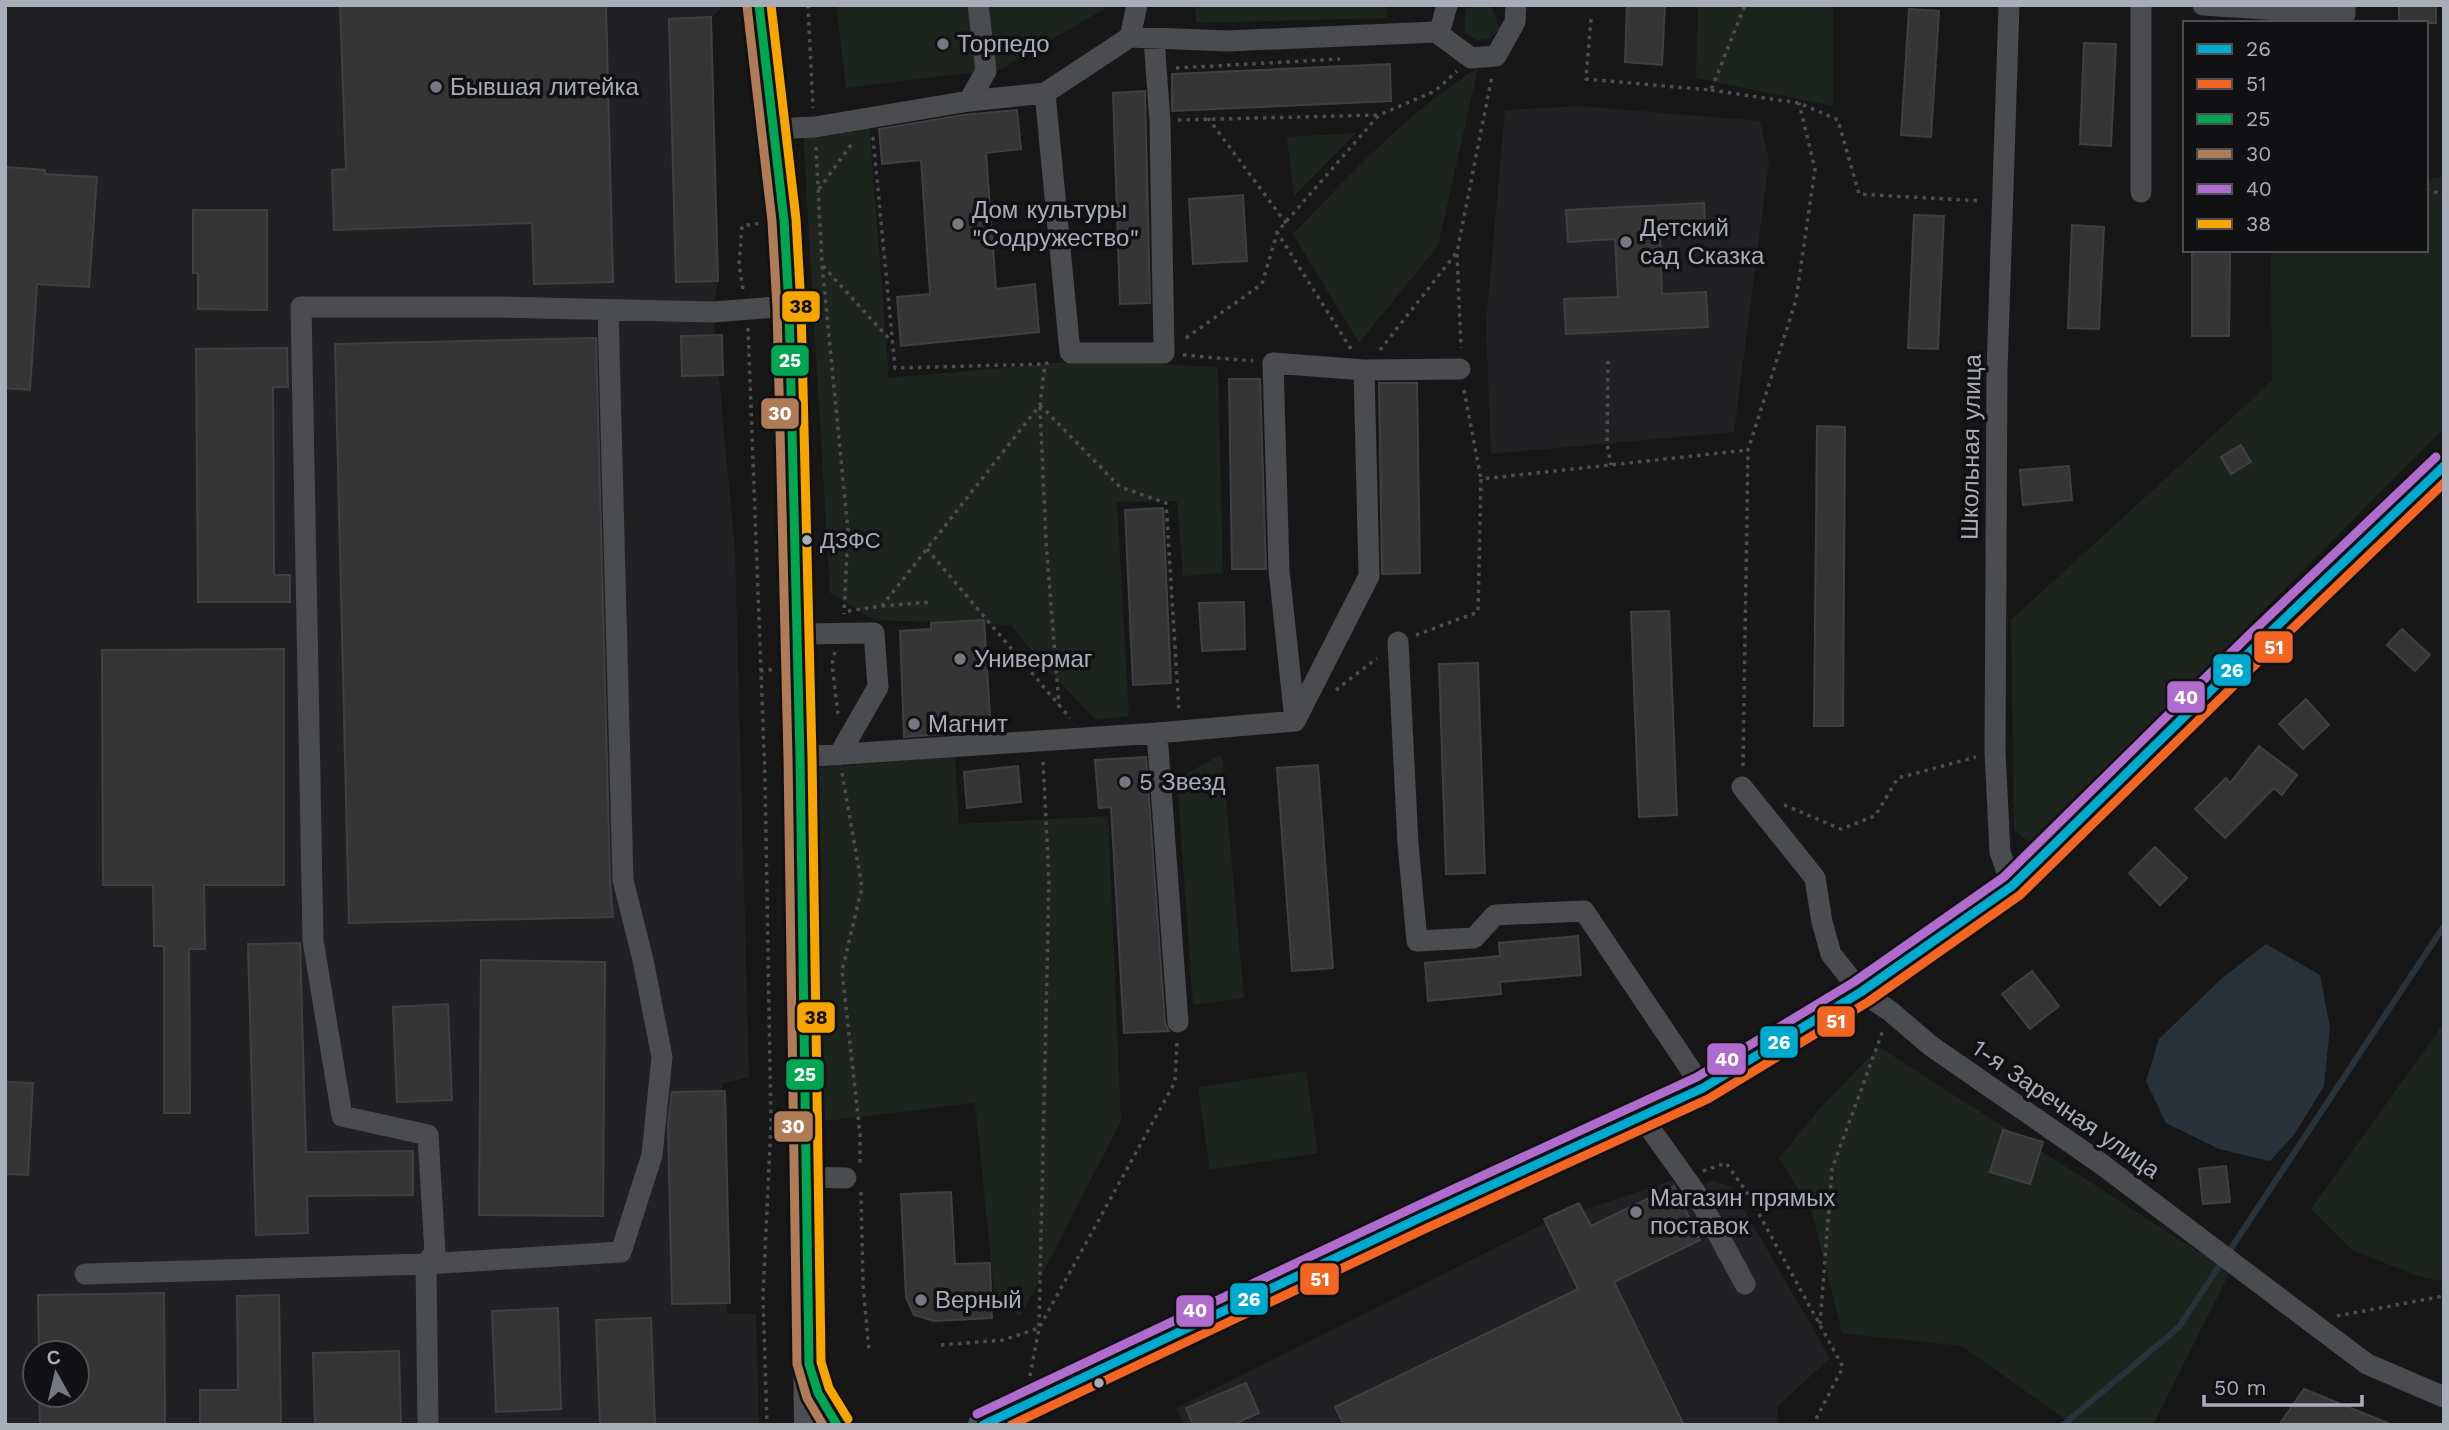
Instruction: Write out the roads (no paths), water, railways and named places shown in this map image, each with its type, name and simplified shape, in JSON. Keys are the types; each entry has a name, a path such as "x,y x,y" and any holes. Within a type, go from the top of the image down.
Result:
{"main road":[{"path":"759,5 784,220 789,306 800,757 808,1425"},
{"path":"982,1425 1703,1088 1861,992 2012,886 2444,466"},
{"path":"809,1364 818,1393 837,1425"}],"street":[{"path":"969,101 986,71 978,5"},
{"path":"1130,37 1137,5"},
{"path":"1439,34 1440,5"},
{"path":"1439,34 1447,5"},
{"name":"Школьная улица","path":"2009,5 1997,371 1995,752 2000,852 2012,886"},
{"path":"2141,5 2141,192"},
{"path":"2203,5 2345,14 2345,5"},
{"path":"774,130 815,127 969,101 1045,93 1130,37 1227,41 1436,32 1471,58 1496,56 1513,11"},
{"path":"1045,93 1071,353 1164,353 1160,122 1154,39"},
{"path":"428,1425 426,1264 435,1252 428,1135 342,1116 313,940 301,307 501,307 713,312 789,306"},
{"path":"85,1274 426,1264 621,1252 652,1155 662,1056 643,960 623,880 608,310"},
{"path":"1296,721 1279,570 1273,363 1364,370 1460,369"},
{"path":"1296,721 1369,576 1364,370"},
{"path":"797,634 874,633 878,687 839,755"},
{"path":"1398,642 1408,844 1418,941 1474,938 1495,915 1584,911 1703,1088"},
{"path":"800,757 1296,721"},
{"path":"1157,733 1178,1022"},
{"name":"1-я Заречная улица","path":"1742,788 1815,878 1822,922 1831,954 1861,992 1890,1011 1931,1046 2100,1163 2367,1364 2444,1397"},
{"path":"1641,1116 1659,1156 1684,1177 1745,1284"},
{"path":"807,1177 856,1181"}],"waterway":[{"path":"2063,1425 2179,1327 2444,926"}],"place":[{"name":"Торпедо","path":"943,44"},
{"name":"Бывшая литейка","path":"436,87"},
{"name":"Дом культуры \"Содружество\"","path":"958,224"},
{"name":"Детский сад Сказка","path":"1626,242"},
{"name":"ДЗФС","path":"807,540"},
{"name":"Универмаг","path":"960,659"},
{"name":"Магнит","path":"914,724"},
{"name":"5 Звезд","path":"1125,782"},
{"name":"Магазин прямых поставок","path":"1636,1212"},
{"name":"Верный","path":"921,1300"}]}
